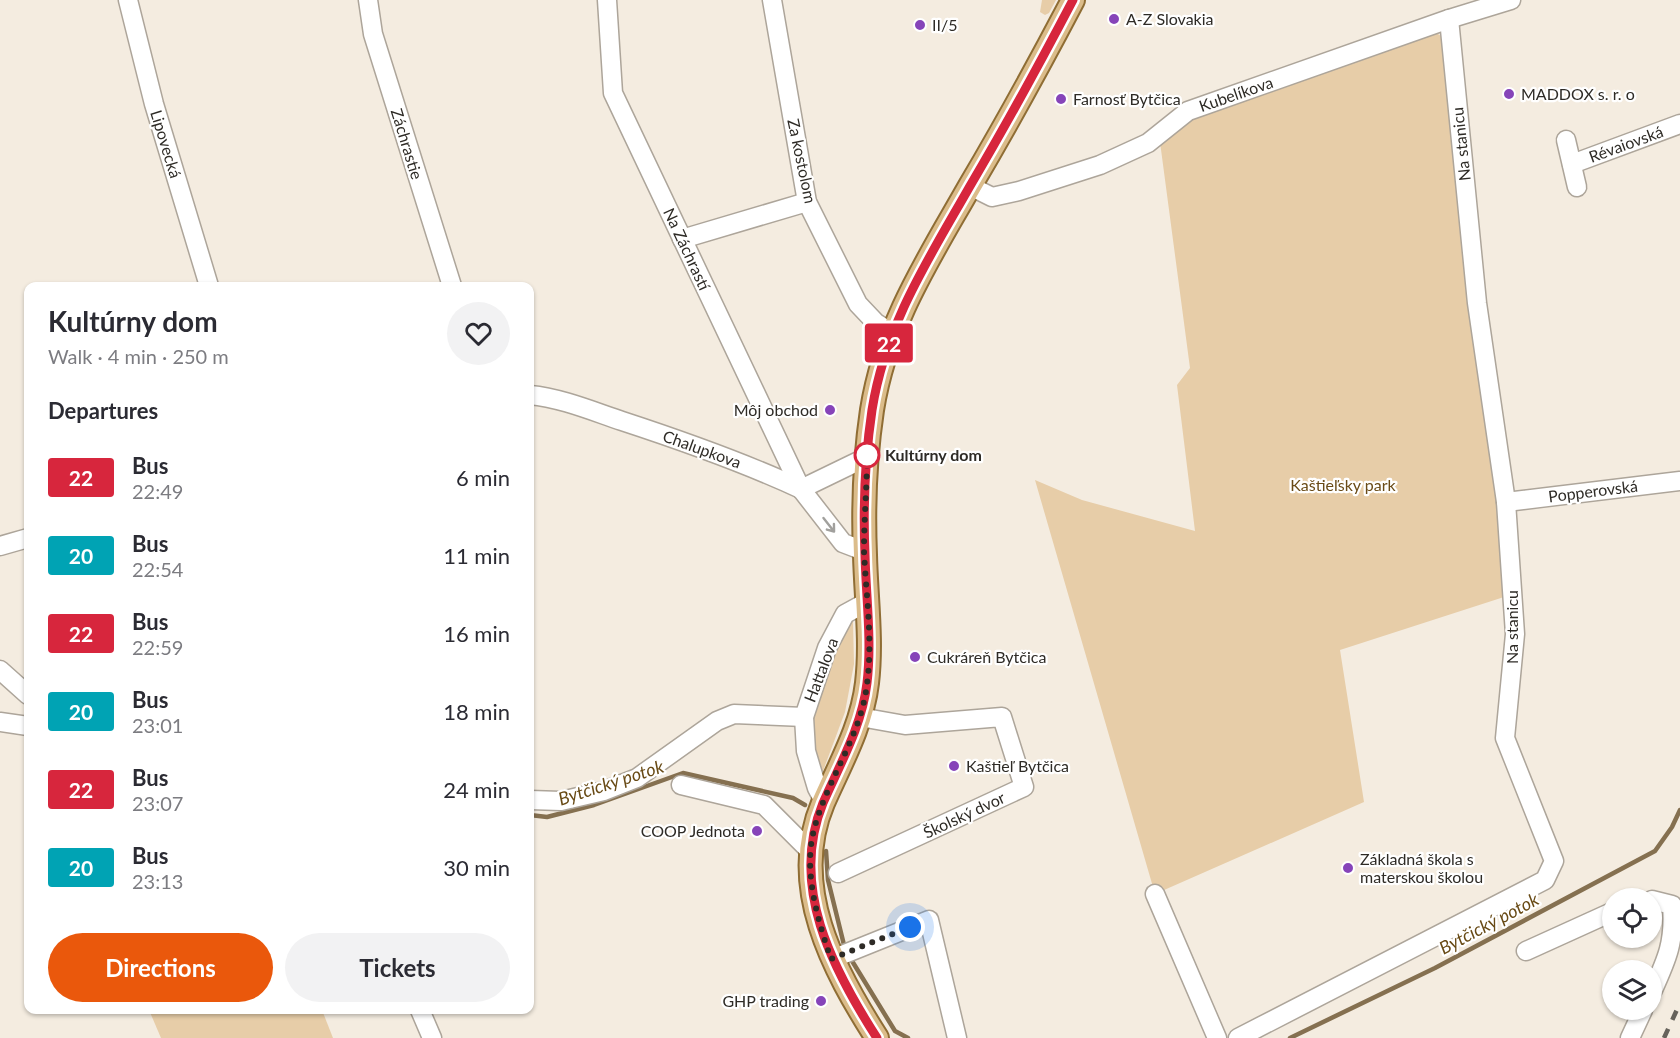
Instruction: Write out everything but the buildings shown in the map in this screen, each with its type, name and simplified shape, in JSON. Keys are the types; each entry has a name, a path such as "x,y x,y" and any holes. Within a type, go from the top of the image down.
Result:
{"main road":[{"path":"877,1038 846,989 842,954 814,898 810,852 813,834 824,801 860,717 867,684 869,652 864,551 867,457 873,408 892,333 912,286 1073,0"}],"street":[{"name":"Lipovecká","path":"128,0 154,104 208,282"},
{"name":"Záchrastie","path":"368,0 373,34 451,282"},
{"name":"Na Záchrastí","path":"606,0 613,93 801,489"},
{"name":"Za kostolom","path":"772,0 807,202 858,304 876,323 892,333"},
{"name":"Kubelíkova","path":"970,186 992,197 1019,191 1100,165 1148,142 1188,111 1511,0"},
{"name":"Na stanicu","path":"1238,1038 1545,880 1554,861 1505,738 1515,634 1506,502 1477,303 1449,20"},
{"name":"Révaiovská","path":"1572,164 1680,124"},
{"name":"Révaiovská","path":"1566,140 1577,187"},
{"path":"682,239 807,202"},
{"name":"Chalupkova","path":"534,396 577,406 640,426 760,470 801,489"},
{"path":"864,551 843,543 801,489 867,457"},
{"name":"Popperovská","path":"1506,502 1680,481"},
{"path":"0,546 24,539"},
{"name":"Hattalova","path":"824,801 817,788 806,751 804,717 827,648 845,614 867,602"},
{"path":"0,670 24,691"},
{"name":"Hattalova","path":"534,800 561,801 604,791 637,778 717,721 734,714 804,717"},
{"name":"Školský dvor","path":"838,873 1024,788 1002,717 905,725 860,717"},
{"path":"0,722 24,725"},
{"path":"681,785 764,805 810,852"},
{"path":"1155,894 1217,1038"},
{"path":"1662,902 1672,905 1674,928 1668,958 1662,971"},
{"path":"1526,951 1602,917"},
{"path":"842,954 929,920 957,1038"},
{"path":"422,1014 432,1038"},
{"path":"1630,1038 1638,1020"}],"green space":[{"path":"1042,0 1056,0 1049,13 1045,15 1040,12"},
{"name":"Kaštieľsky park","path":"1432,30 1444,38 1499,502 1504,597 1340,650 1364,802 1155,894 1035,480 1082,500 1195,531 1177,385 1190,368 1160,142 1182,122"},
{"path":"850,620 853,621 854,664 845,712 820,779 807,728 820,676"},
{"path":"151,1014 324,1014 333,1038 161,1038"}],"waterway":[{"name":"Bytčický potok","path":"534,815 547,817 594,805 683,773 793,798 805,805"},
{"name":"Bytčický potok","path":"1290,1038 1435,968 1655,851 1672,827 1680,810"},
{"name":"Bytčický potok","path":"826,851 828,880 845,949"},
{"name":"Bytčický potok","path":"849,956 895,1031 908,1038"}],"railway":[{"path":"1664,1038 1680,1003"}],"bus line":[{"name":"22","path":"877,1038 846,989 831,959 814,898 810,852 821,808 860,717 867,684 869,652 864,551 867,457 873,408 882,365 892,333 912,286 1073,0"}],"place":[{"name":"A-Z Slovakia","path":"1114,19"},
{"name":"II/5","path":"920,25"},
{"name":"MADDOX s. r. o","path":"1509,94"},
{"name":"Farnosť Bytčica","path":"1061,99"},
{"name":"Môj obchod","path":"830,410"},
{"name":"Kultúrny dom","path":"867,455"},
{"name":"Cukráreň Bytčica","path":"915,657"},
{"name":"Kaštieľ Bytčica","path":"954,766"},
{"name":"COOP Jednota","path":"757,831"},
{"name":"Základná škola s materskou školou","path":"1348,868"},
{"name":"GHP trading","path":"821,1001"}],"route":[{"path":"867,455 864,551 869,652 867,684 860,717 824,801 813,834 810,852 811,875 819,919 831,959 910,927"}]}
